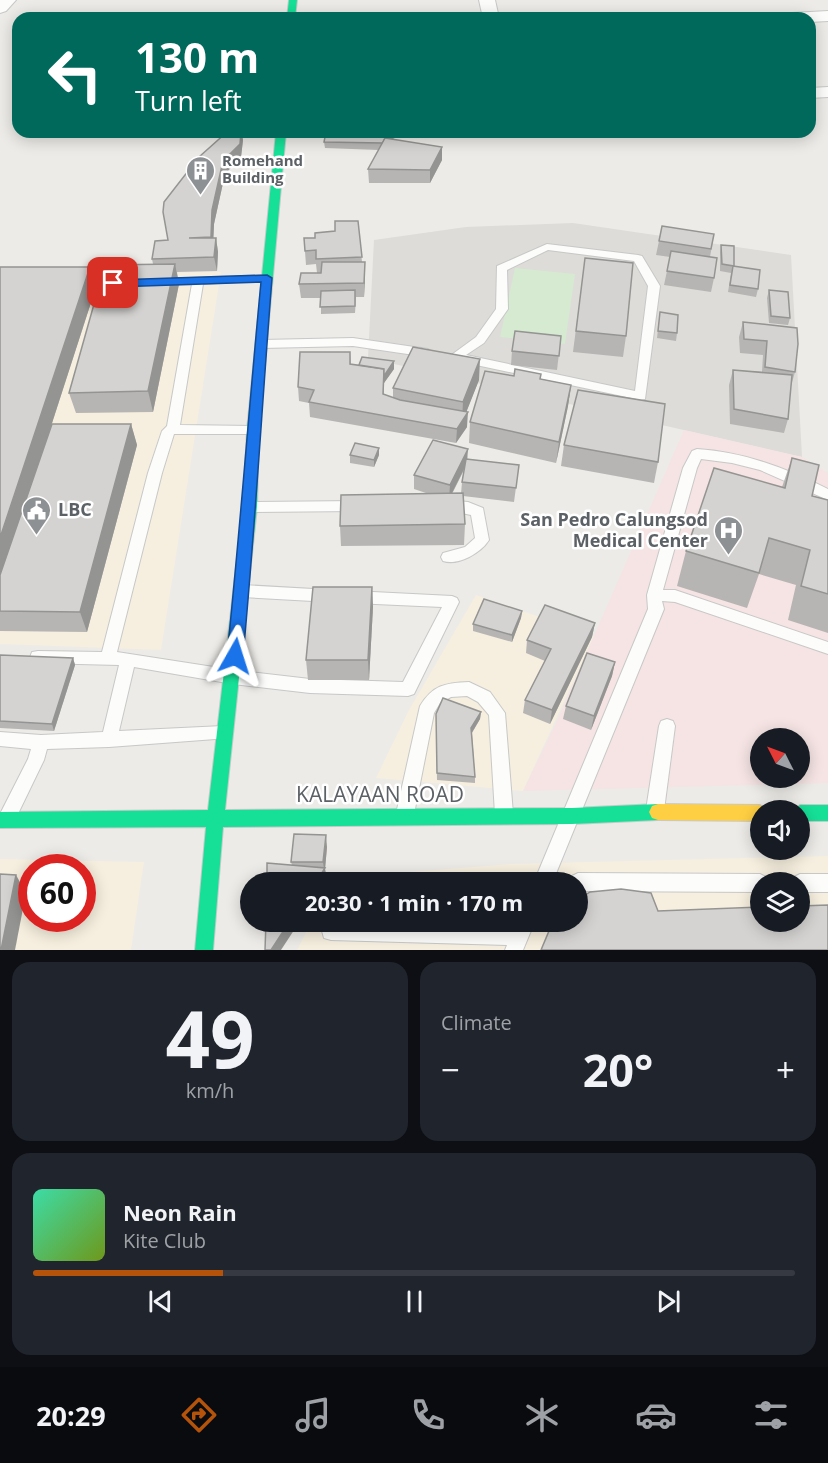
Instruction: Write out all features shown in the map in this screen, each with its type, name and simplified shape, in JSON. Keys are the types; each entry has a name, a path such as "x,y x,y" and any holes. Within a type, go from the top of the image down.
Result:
{"main road":[{"path":"204,950 216,817 250,507 253,430 280,138"},
{"name":"KALAYAAN ROAD","path":"3,820 572,816 654,812 750,813"},
{"path":"810,813 828,813"}],"street":[{"path":"0,8 8,0"}],"lane":[{"path":"262,344 353,342 456,356 641,396 654,286 638,258 547,247 501,268 502,309 480,340 456,356"},
{"path":"149,283 267,278"},
{"path":"108,659 155,473 166,435 173,429 198,282"},
{"path":"173,429 253,430"},
{"path":"547,872 656,609 654,595 690,468 697,454 716,454 780,471 828,495"},
{"path":"435,505 468,507 478,512 482,540 471,551 448,557"},
{"path":"250,507 377,506"},
{"path":"24,657 128,659 233,677 310,686 408,689 452,602 241,591"},
{"path":"654,595 675,596 828,648"},
{"path":"109,740 128,659"},
{"path":"404,816 426,711 435,698 449,690 468,689 484,697 496,713 504,816"},
{"path":"654,812 667,726"},
{"path":"0,739 41,742 225,733"},
{"path":"3,820 33,767 41,742"},
{"path":"588,882 750,883"},
{"path":"810,883 828,883"},
{"path":"369,932 520,936"}],"shaded area":[{"path":"573,223 791,255 802,457 368,358 374,240 466,227"},
{"path":"221,272 161,650 0,644 0,276"},
{"name":"San Pedro Calungsod Medical Center","path":"684,430 802,457 828,473 828,783 810,783 810,728 750,728 750,785 523,791 555,725"},
{"path":"476,595 594,636 523,791 376,778 409,710"},
{"path":"810,856 828,856 828,950 297,950 306,932 588,932 588,872 409,872 510,864 750,858 750,860 810,860"},
{"path":"0,859 18,859 18,932 96,932 96,861 144,862 131,950 0,950"}],"green space":[{"path":"515,268 575,274 565,344 500,337"}],"building":[{"path":"220,138 240,138 240,144 223,161 212,210 211,237 189,238 216,238 214,257 152,259 155,241 168,240 163,212 164,202 199,157"},
{"path":"325,138 385,138 383,143 324,142"},
{"path":"385,138 442,147 430,170 368,169"},
{"path":"335,221 358,221 362,257 316,259 316,250 305,251 304,238 315,238 315,233 335,231"},
{"path":"662,226 714,234 711,249 659,241"},
{"path":"721,245 734,246 734,266 722,264"},
{"path":"671,251 717,258 714,278 667,271"},
{"path":"585,258 633,263 626,336 576,331"},
{"path":"322,262 365,262 364,283 299,284 301,273 321,273"},
{"path":"175,264 148,391 69,393 105,265"},
{"path":"733,266 760,270 758,289 730,285"},
{"path":"0,267 90,267 0,538"},
{"path":"355,290 355,306 320,307 321,291"},
{"path":"769,290 788,292 790,318 771,316"},
{"path":"660,312 678,315 677,333 658,331"},
{"path":"743,322 797,328 795,372 765,367 767,341 744,339"},
{"path":"515,331 561,336 559,356 512,351"},
{"path":"413,347 480,359 463,402 393,388"},
{"path":"300,352 350,352 350,364 384,369 383,394 400,400 468,412 457,429 309,402 314,390 298,387"},
{"path":"362,357 394,361 384,376 384,369 359,365"},
{"path":"515,369 541,374 540,379 571,385 559,442 470,422 485,371 514,376"},
{"path":"733,370 792,375 788,419 734,409"},
{"path":"578,390 665,404 658,462 564,445"},
{"path":"52,424 131,424 80,612 0,611 0,575"},
{"path":"433,440 468,449 450,485 414,475"},
{"path":"355,443 379,448 374,460 350,455"},
{"path":"792,458 819,465 812,496 828,500 828,594 801,586 810,550 769,538 759,573 686,551 714,468 785,488"},
{"path":"466,459 519,465 516,488 462,482"},
{"path":"463,493 465,524 340,526 341,495"},
{"path":"313,587 372,587 368,660 306,660"},
{"path":"484,599 522,611 512,635 473,624"},
{"path":"545,605 595,623 552,710 525,700 551,649 527,640"},
{"path":"587,653 615,662 594,716 566,706"},
{"path":"0,655 73,658 52,724 0,721"},
{"path":"443,698 481,712 471,728 475,777 437,773 436,714"},
{"path":"294,834 326,835 323,862 291,862"},
{"path":"267,863 325,868 322,872 267,872"},
{"path":"0,874 16,875 1,950 0,950"},
{"path":"621,889 651,893 658,911 750,907 750,932 810,932 810,906 828,905 828,950 541,950 549,932 588,932 588,893"},
{"path":"266,932 283,932 271,950 265,950"}],"traffic: fast":[{"path":"292,12 293,0"},
{"path":"204,950 209,875 250,507 253,430 280,138"},
{"path":"0,820 572,816 658,812"},
{"path":"810,813 828,813"}],"traffic: slow":[{"path":"658,812 750,813"}],"place":[{"name":"Romehand Building","path":"201,196"},
{"name":"LBC","path":"37,536"},
{"name":"San Pedro Calungsod Medical Center","path":"729,556"}],"route":[{"path":"113,283 267,278 252,443 250,507 235,656"}]}
